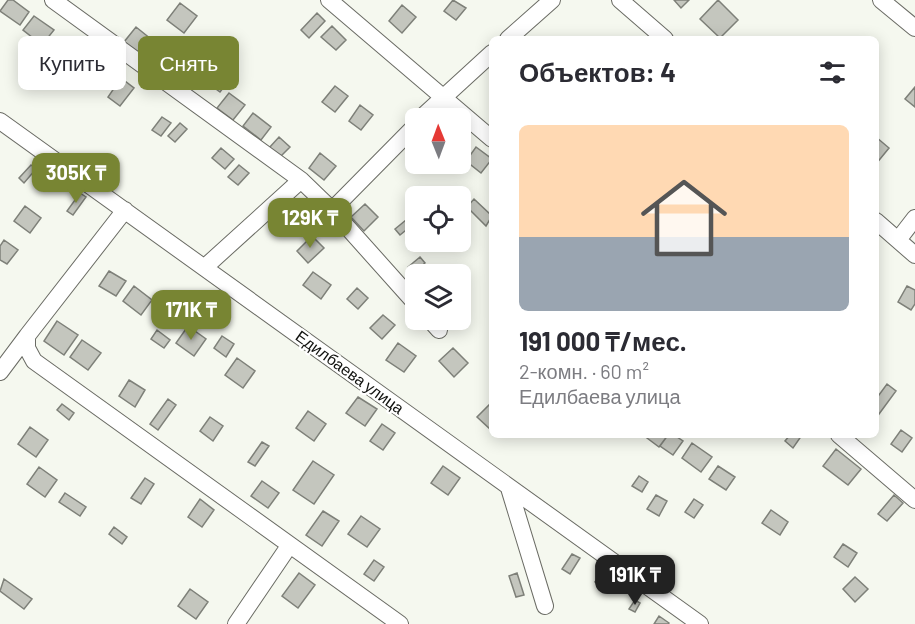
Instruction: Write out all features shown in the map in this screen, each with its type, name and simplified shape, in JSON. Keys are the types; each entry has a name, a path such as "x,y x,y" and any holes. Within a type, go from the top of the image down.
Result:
{"street":[{"path":"53,0 301,180 332,210 405,292"},
{"path":"329,0 489,136"},
{"path":"511,36 552,0"},
{"path":"620,0 662,36"},
{"path":"882,0 915,28"},
{"path":"431,108 489,56"},
{"name":"Едилбаева улица","path":"0,121 699,624"},
{"path":"332,210 405,135"},
{"path":"205,267 301,180"},
{"path":"0,372 125,210"},
{"path":"898,240 915,218"},
{"path":"879,224 915,255"},
{"path":"27,336 27,348 34,361 400,624"},
{"path":"843,438 915,500"},
{"path":"510,488 544,606"},
{"path":"236,624 289,546"}],"building":[{"path":"8,0 13,0 29,12 20,25 0,11"},
{"path":"453,0 466,8 456,20 444,11"},
{"path":"674,0 689,0 681,8"},
{"path":"718,0 738,20 722,36 718,36 700,19"},
{"path":"180,3 197,16 184,33 167,20"},
{"path":"402,5 416,17 402,33 389,21"},
{"path":"317,13 325,21 309,38 301,30"},
{"path":"34,16 54,30 49,36 31,36 23,30"},
{"path":"332,26 346,40 336,50 321,37"},
{"path":"136,27 147,36 138,36 138,53 126,44 126,40"},
{"path":"126,82 134,88 120,106 108,97 113,90 126,90"},
{"path":"335,86 348,96 335,112 322,102"},
{"path":"915,87 915,107 905,99"},
{"path":"229,93 245,105 233,120 217,108"},
{"path":"360,105 373,115 361,130 349,121"},
{"path":"253,113 271,127 261,140 243,126"},
{"path":"162,117 171,123 161,136 152,130"},
{"path":"180,123 187,129 175,142 168,136"},
{"path":"279,137 290,147 279,158 269,148"},
{"path":"879,140 889,148 879,160"},
{"path":"476,147 489,157 489,163 481,173 471,165 471,154"},
{"path":"221,148 234,159 225,169 212,158"},
{"path":"320,153 336,166 324,180 309,168"},
{"path":"31,165 36,169 24,183 19,178"},
{"path":"239,165 249,173 238,185 228,177"},
{"path":"80,193 86,197 73,215 67,211"},
{"path":"474,199 489,213 486,226 471,211 471,202"},
{"path":"365,204 378,217 364,231 351,217"},
{"path":"25,206 41,218 30,233 14,221"},
{"path":"405,221 405,231 400,235 395,229"},
{"path":"312,236 324,248 308,263 297,251"},
{"path":"4,240 18,250 7,264 0,260 0,246"},
{"path":"420,257 425,263 424,264 412,264"},
{"path":"109,271 126,281 116,296 99,286"},
{"path":"313,272 331,285 321,299 303,285"},
{"path":"134,286 152,300 141,315 123,301"},
{"path":"907,286 915,290 915,304 911,310 898,302"},
{"path":"357,288 368,298 358,309 347,299"},
{"path":"383,315 395,325 382,339 370,328"},
{"path":"57,321 78,335 64,355 44,341"},
{"path":"188,326 206,339 194,356 176,343"},
{"path":"157,330 170,340 164,348 151,339"},
{"path":"222,336 234,344 226,357 214,348"},
{"path":"82,340 101,353 88,370 70,357"},
{"path":"398,343 416,356 404,372 386,360"},
{"path":"453,348 468,363 454,377 439,361"},
{"path":"237,358 255,371 243,388 225,375"},
{"path":"129,380 145,390 135,407 119,396"},
{"path":"887,384 896,391 879,414 879,395"},
{"path":"358,397 377,409 365,426 346,413"},
{"path":"168,399 176,405 158,430 150,424"},
{"path":"62,404 74,413 69,420 57,410"},
{"path":"489,405 489,428 477,417"},
{"path":"308,411 326,424 314,441 296,428"},
{"path":"210,417 223,426 213,441 200,431"},
{"path":"382,424 395,433 383,450 370,441"},
{"path":"30,427 48,440 36,457 18,444"},
{"path":"901,430 912,438 902,452 891,444"},
{"path":"647,438 666,438 659,447"},
{"path":"666,438 678,438 683,441 673,455 660,446"},
{"path":"788,438 800,438 793,448 785,441"},
{"path":"262,442 269,446 255,466 248,462"},
{"path":"692,443 712,457 701,472 682,458"},
{"path":"836,449 861,469 848,485 823,466"},
{"path":"313,461 334,475 314,504 293,490"},
{"path":"443,466 460,478 448,495 431,483"},
{"path":"718,466 735,477 726,490 709,479"},
{"path":"39,467 57,480 45,497 27,484"},
{"path":"639,476 648,482 642,492 632,486"},
{"path":"145,478 154,484 141,504 131,498"},
{"path":"262,481 279,493 268,508 251,496"},
{"path":"65,493 86,507 80,516 59,502"},
{"path":"656,495 667,501 659,516 647,509"},
{"path":"894,495 903,503 887,521 878,514"},
{"path":"200,499 214,510 202,527 188,517"},
{"path":"694,499 703,505 694,518 685,512"},
{"path":"771,510 788,522 780,535 762,523"},
{"path":"323,511 339,521 322,546 306,535"},
{"path":"361,516 380,529 367,547 348,534"},
{"path":"114,527 127,537 122,544 109,534"},
{"path":"843,544 857,553 848,567 834,557"},
{"path":"572,554 580,558 570,574 562,569"},
{"path":"374,560 384,567 374,581 364,574"},
{"path":"299,573 315,585 298,608 282,596"},
{"path":"517,573 524,595 516,597 509,576"},
{"path":"602,573 612,581 605,590 595,582"},
{"path":"855,577 868,589 855,602 843,589"},
{"path":"4,579 32,599 24,609 0,591"},
{"path":"190,589 208,602 196,619 178,606"},
{"path":"635,600 640,603 635,612 629,609"},
{"path":"659,616 669,623 654,624"}]}
